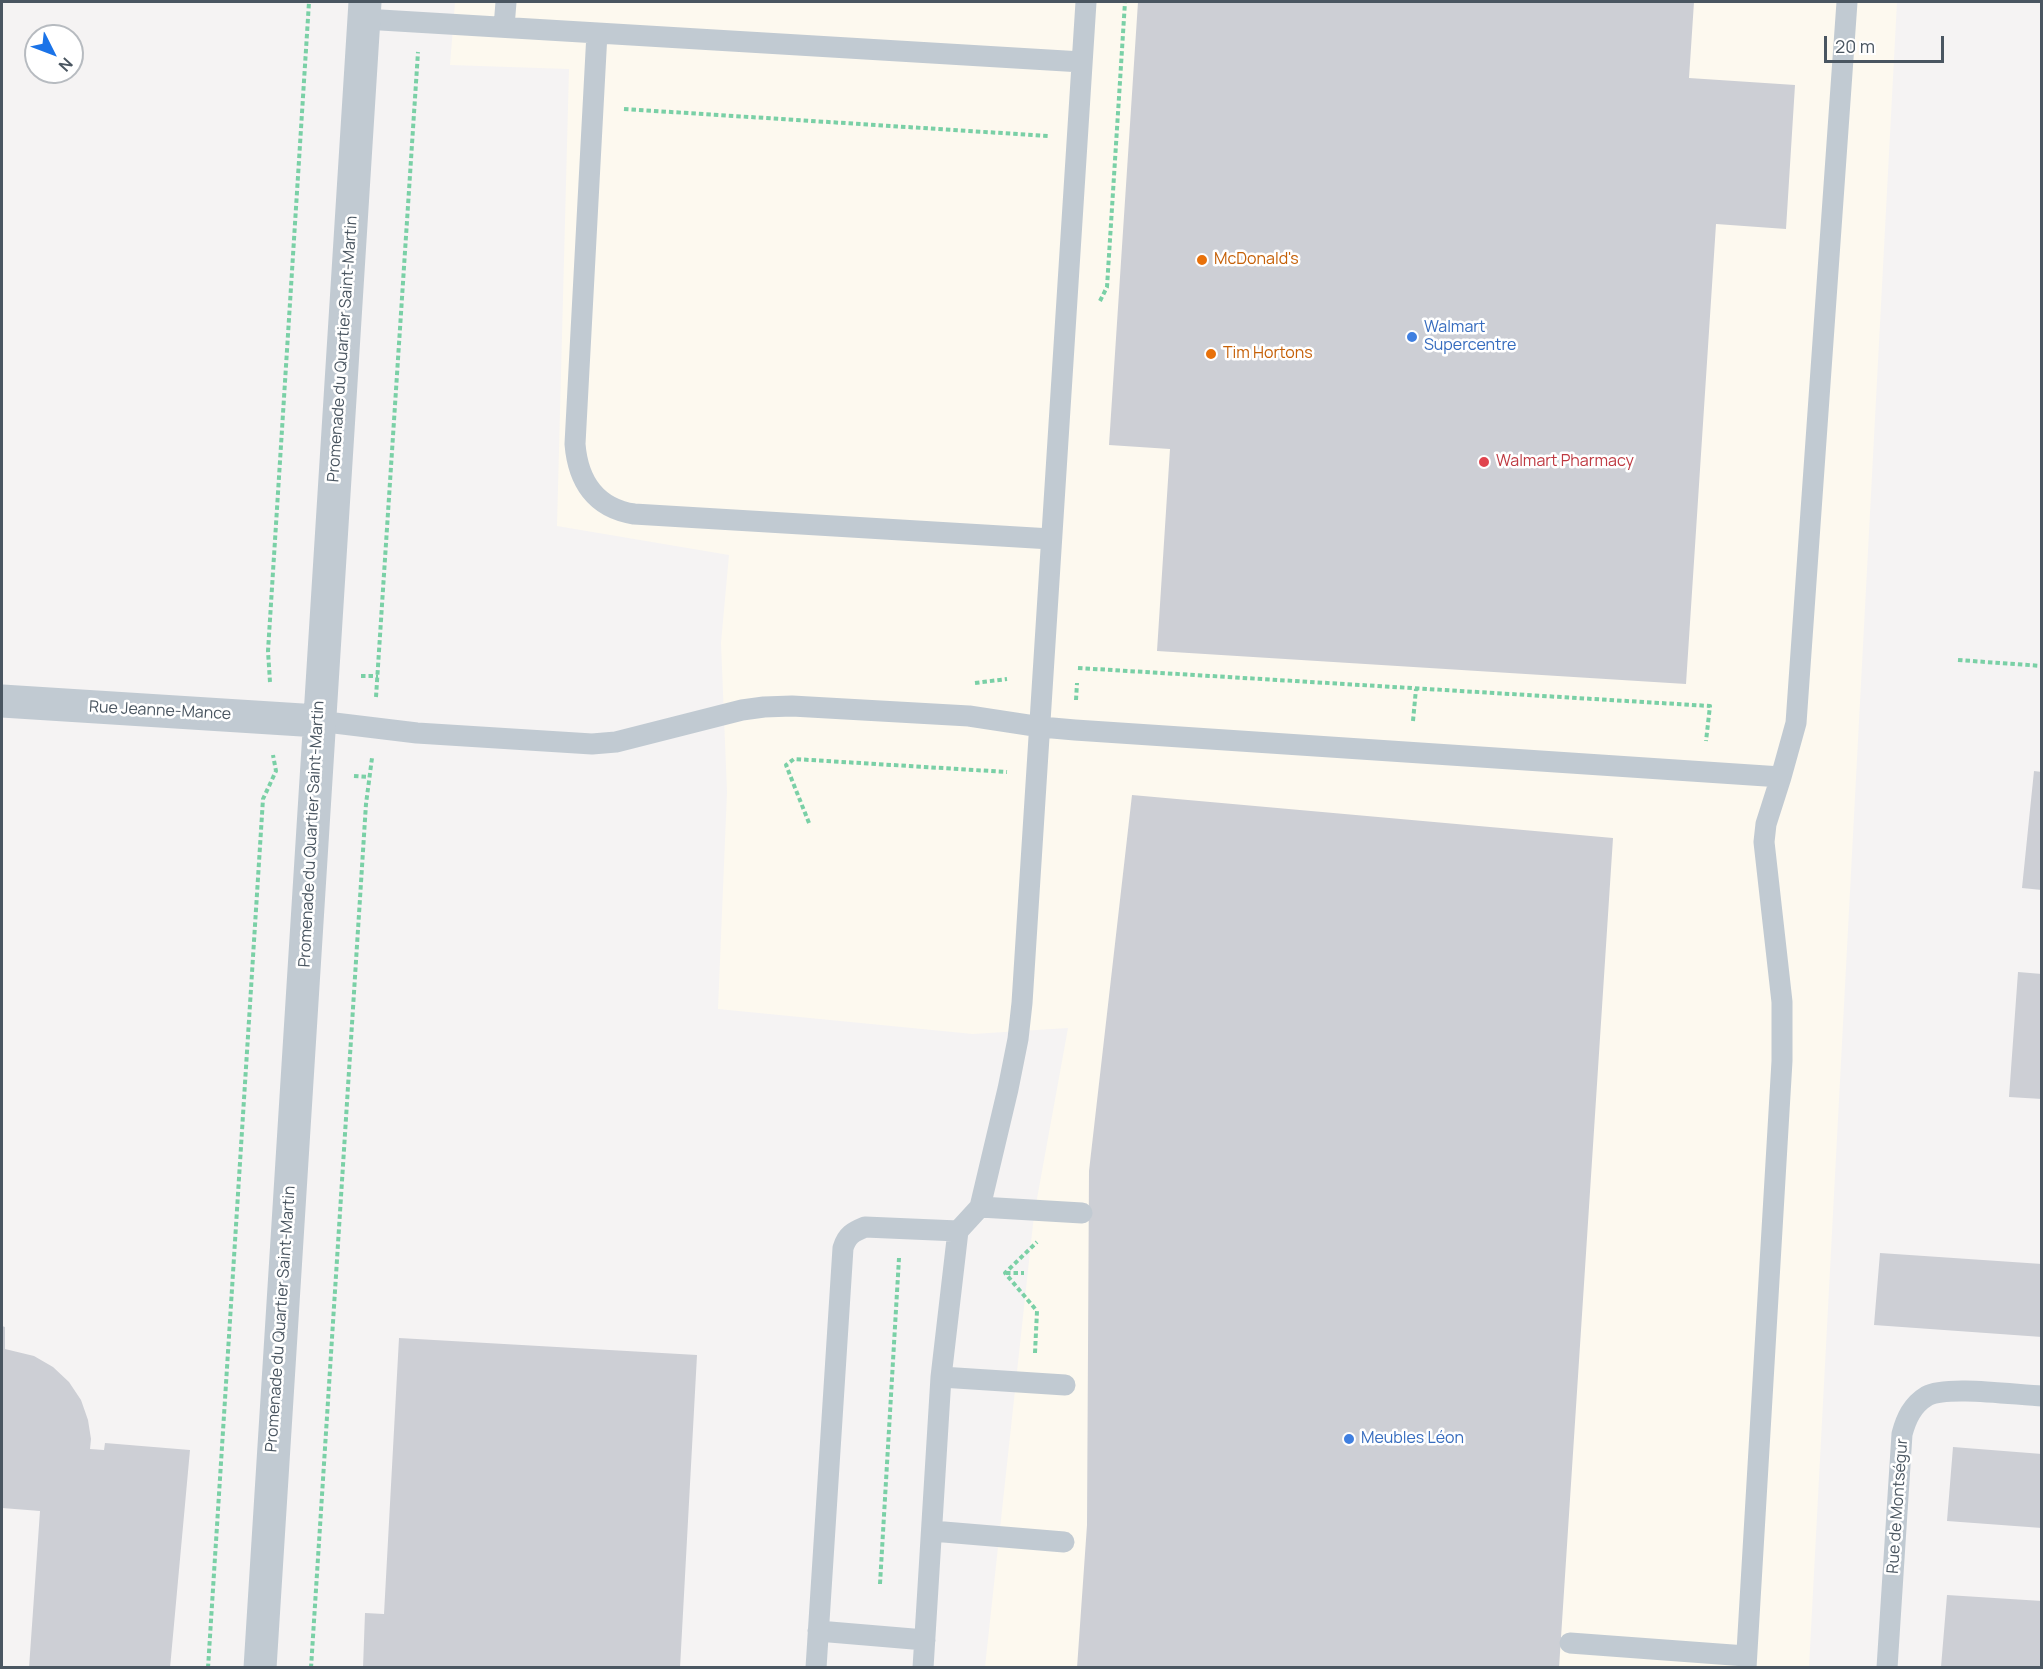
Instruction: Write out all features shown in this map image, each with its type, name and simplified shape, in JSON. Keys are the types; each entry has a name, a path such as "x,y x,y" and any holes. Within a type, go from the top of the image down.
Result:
{"street":[{"name":"Promenade du Quartier Saint-Martin","path":"260,1668 364,10"},
{"name":"Rue Jeanne-Mance","path":"2,701 318,721"}],"lane":[{"path":"504,27 506,2"},
{"path":"923,1668 941,1377 958,1232 980,1207 1018,1039 1022,1003 1086,2"},
{"path":"1570,1643 1746,1662 1782,1061 1782,1002 1764,842 1766,824 1796,723 1847,2"},
{"path":"364,10 504,27 1082,62"},
{"path":"597,33 575,444 579,470 590,489 611,508 634,514 1052,539"},
{"path":"318,721 417,734 592,744 616,742 742,710 792,706 969,716 1041,727 1781,777"},
{"path":"980,1207 1082,1213"},
{"path":"816,1668 843,1248 846,1237 865,1227 958,1232"},
{"path":"941,1377 1065,1385"},
{"name":"Rue de Montségur","path":"1887,1668 1902,1434 1911,1411 1920,1401 1939,1392 2042,1396"},
{"path":"932,1531 1064,1542"},
{"path":"818,1631 925,1640"}],"path":[{"path":"270,681 268,651 309,2"},
{"path":"1099,311 1099,302 1107,287 1125,2"},
{"path":"378,676 418,51"},
{"path":"618,108 1047,136"},
{"path":"1077,685 1078,659"},
{"path":"1958,660 2042,666"},
{"path":"1078,668 1710,706 1706,741"},
{"path":"971,684 1007,679"},
{"path":"311,1668 366,804 372,754"},
{"path":"809,823 786,765 794,759 1037,774"},
{"path":"208,1668 263,799 276,771"},
{"path":"1005,1273 1039,1240"},
{"path":"880,1584 898,1270"},
{"path":"1005,1273 1024,1273"},
{"path":"1005,1273 1037,1311 1038,1321"}],"shaded area":[{"path":"455,2 1897,2 1809,1667 985,1667 1034,1215 1068,1028 973,1034 718,1009 727,792 721,643 729,555 557,526 569,69 450,65"}],"building":[{"name":"Walmart Supercentre","path":"1138,2 1694,2 1689,78 1795,85 1786,229 1716,224 1686,684 1157,651 1170,449 1109,445"},
{"path":"2034,771 2042,772 2042,890 2022,888"},
{"path":"1132,795 1613,838 1559,1668 1077,1668 1087,1525 1089,1171"},
{"path":"2018,972 2042,974 2042,1099 2009,1097"},
{"path":"1880,1253 2042,1264 2042,1337 1874,1325"},
{"path":"2,1326 5,1327 5,1349 34,1356 53,1367 69,1382 81,1400 88,1420 90,1449 104,1450 105,1443 190,1450 170,1668 29,1668 40,1511 2,1508"},
{"path":"399,1338 697,1355 680,1668 363,1668 365,1613 384,1614"},
{"path":"1953,1447 2042,1454 2042,1528 1947,1521"},
{"path":"1947,1595 2042,1601 2042,1668 1941,1667"}],"place":[{"name":"McDonald's","path":"1202,260"},
{"name":"Walmart Supercentre","path":"1412,337"},
{"name":"Tim Hortons","path":"1211,354"},
{"name":"Walmart Pharmacy","path":"1484,462"},
{"name":"Meubles Léon","path":"1349,1439"}]}
